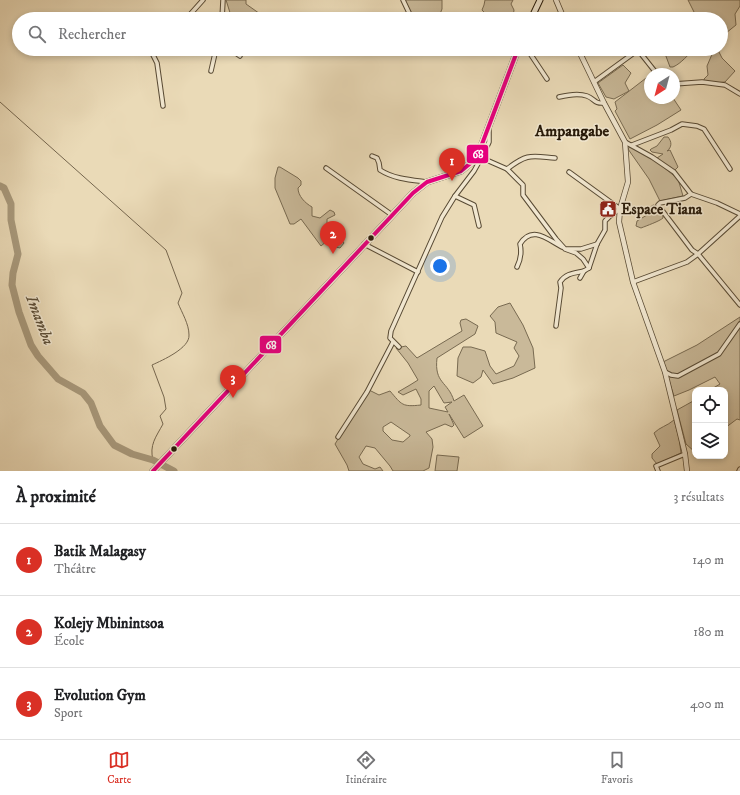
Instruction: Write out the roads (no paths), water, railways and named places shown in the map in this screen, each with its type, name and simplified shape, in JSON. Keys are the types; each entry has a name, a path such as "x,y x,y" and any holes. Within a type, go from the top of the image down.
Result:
{"main road":[{"path":"534,12 540,0"},
{"path":"153,471 413,193 427,182 457,173 472,162 479,152 515,56"}],"street":[{"path":"192,12 203,0"},
{"path":"223,12 224,0"},
{"path":"403,0 409,12"},
{"path":"556,0 561,12"},
{"path":"153,56 156,63 163,106"},
{"path":"211,71 214,56"},
{"path":"532,56 547,79"},
{"path":"581,56 625,142 628,182 620,209 619,222 633,282 665,372 685,454 687,471"},
{"path":"594,82 630,56"},
{"path":"643,56 653,68"},
{"path":"680,84 702,82 725,85 740,94"},
{"path":"558,97 583,95 590,97 597,103 604,103"},
{"path":"632,145 671,130 682,124 697,126 704,129 730,169"},
{"path":"399,347 390,338 391,331 442,217 482,158 489,142 489,126"},
{"path":"625,142 652,157 674,172 691,194 717,203 740,215 698,254 687,262 633,282"},
{"path":"372,156 377,158 380,170 388,174 404,179 427,182"},
{"path":"507,169 520,159 529,156 555,158"},
{"path":"482,158 507,169 523,185 523,195 565,249 581,249 597,244"},
{"path":"326,168 392,215"},
{"path":"569,172 620,209"},
{"path":"691,194 684,198 660,202 658,205 692,250 698,254 740,305"},
{"path":"455,196 474,205 479,226"},
{"path":"556,326 561,288 560,282 563,277 569,274 584,271 589,268 597,244 605,230 605,221 620,209"},
{"path":"517,267 521,260 522,251 520,244 524,238 530,234 535,234 576,253 583,259 589,268"},
{"path":"364,244 418,272"},
{"path":"580,278 584,271"},
{"path":"665,372 671,376 678,376 719,354 740,324"},
{"path":"338,437 367,392 393,342"},
{"path":"658,471 656,466 685,454"}],"waterway":[{"path":"0,102 166,250 182,293 178,303 187,323 189,335 188,340 181,349 169,357 152,365 164,397 166,409 160,416 163,424 153,445 153,460"},
{"name":"Imamba","path":"0,186 4,188 11,204 11,220 18,254 13,273 12,285 19,312 31,345 38,356 58,379 83,393 91,403 100,426 114,445 132,454 153,460 174,471"}],"place":[{"name":"Batik Malagasy","path":"452,181"},
{"name":"Espace Tiana","path":"608,209"},
{"name":"Kolejy Mbinintsoa","path":"333,254"},
{"name":"Evolution Gym","path":"233,398"}],"district":[{"name":"Ampangabe","path":"572,131"}]}
